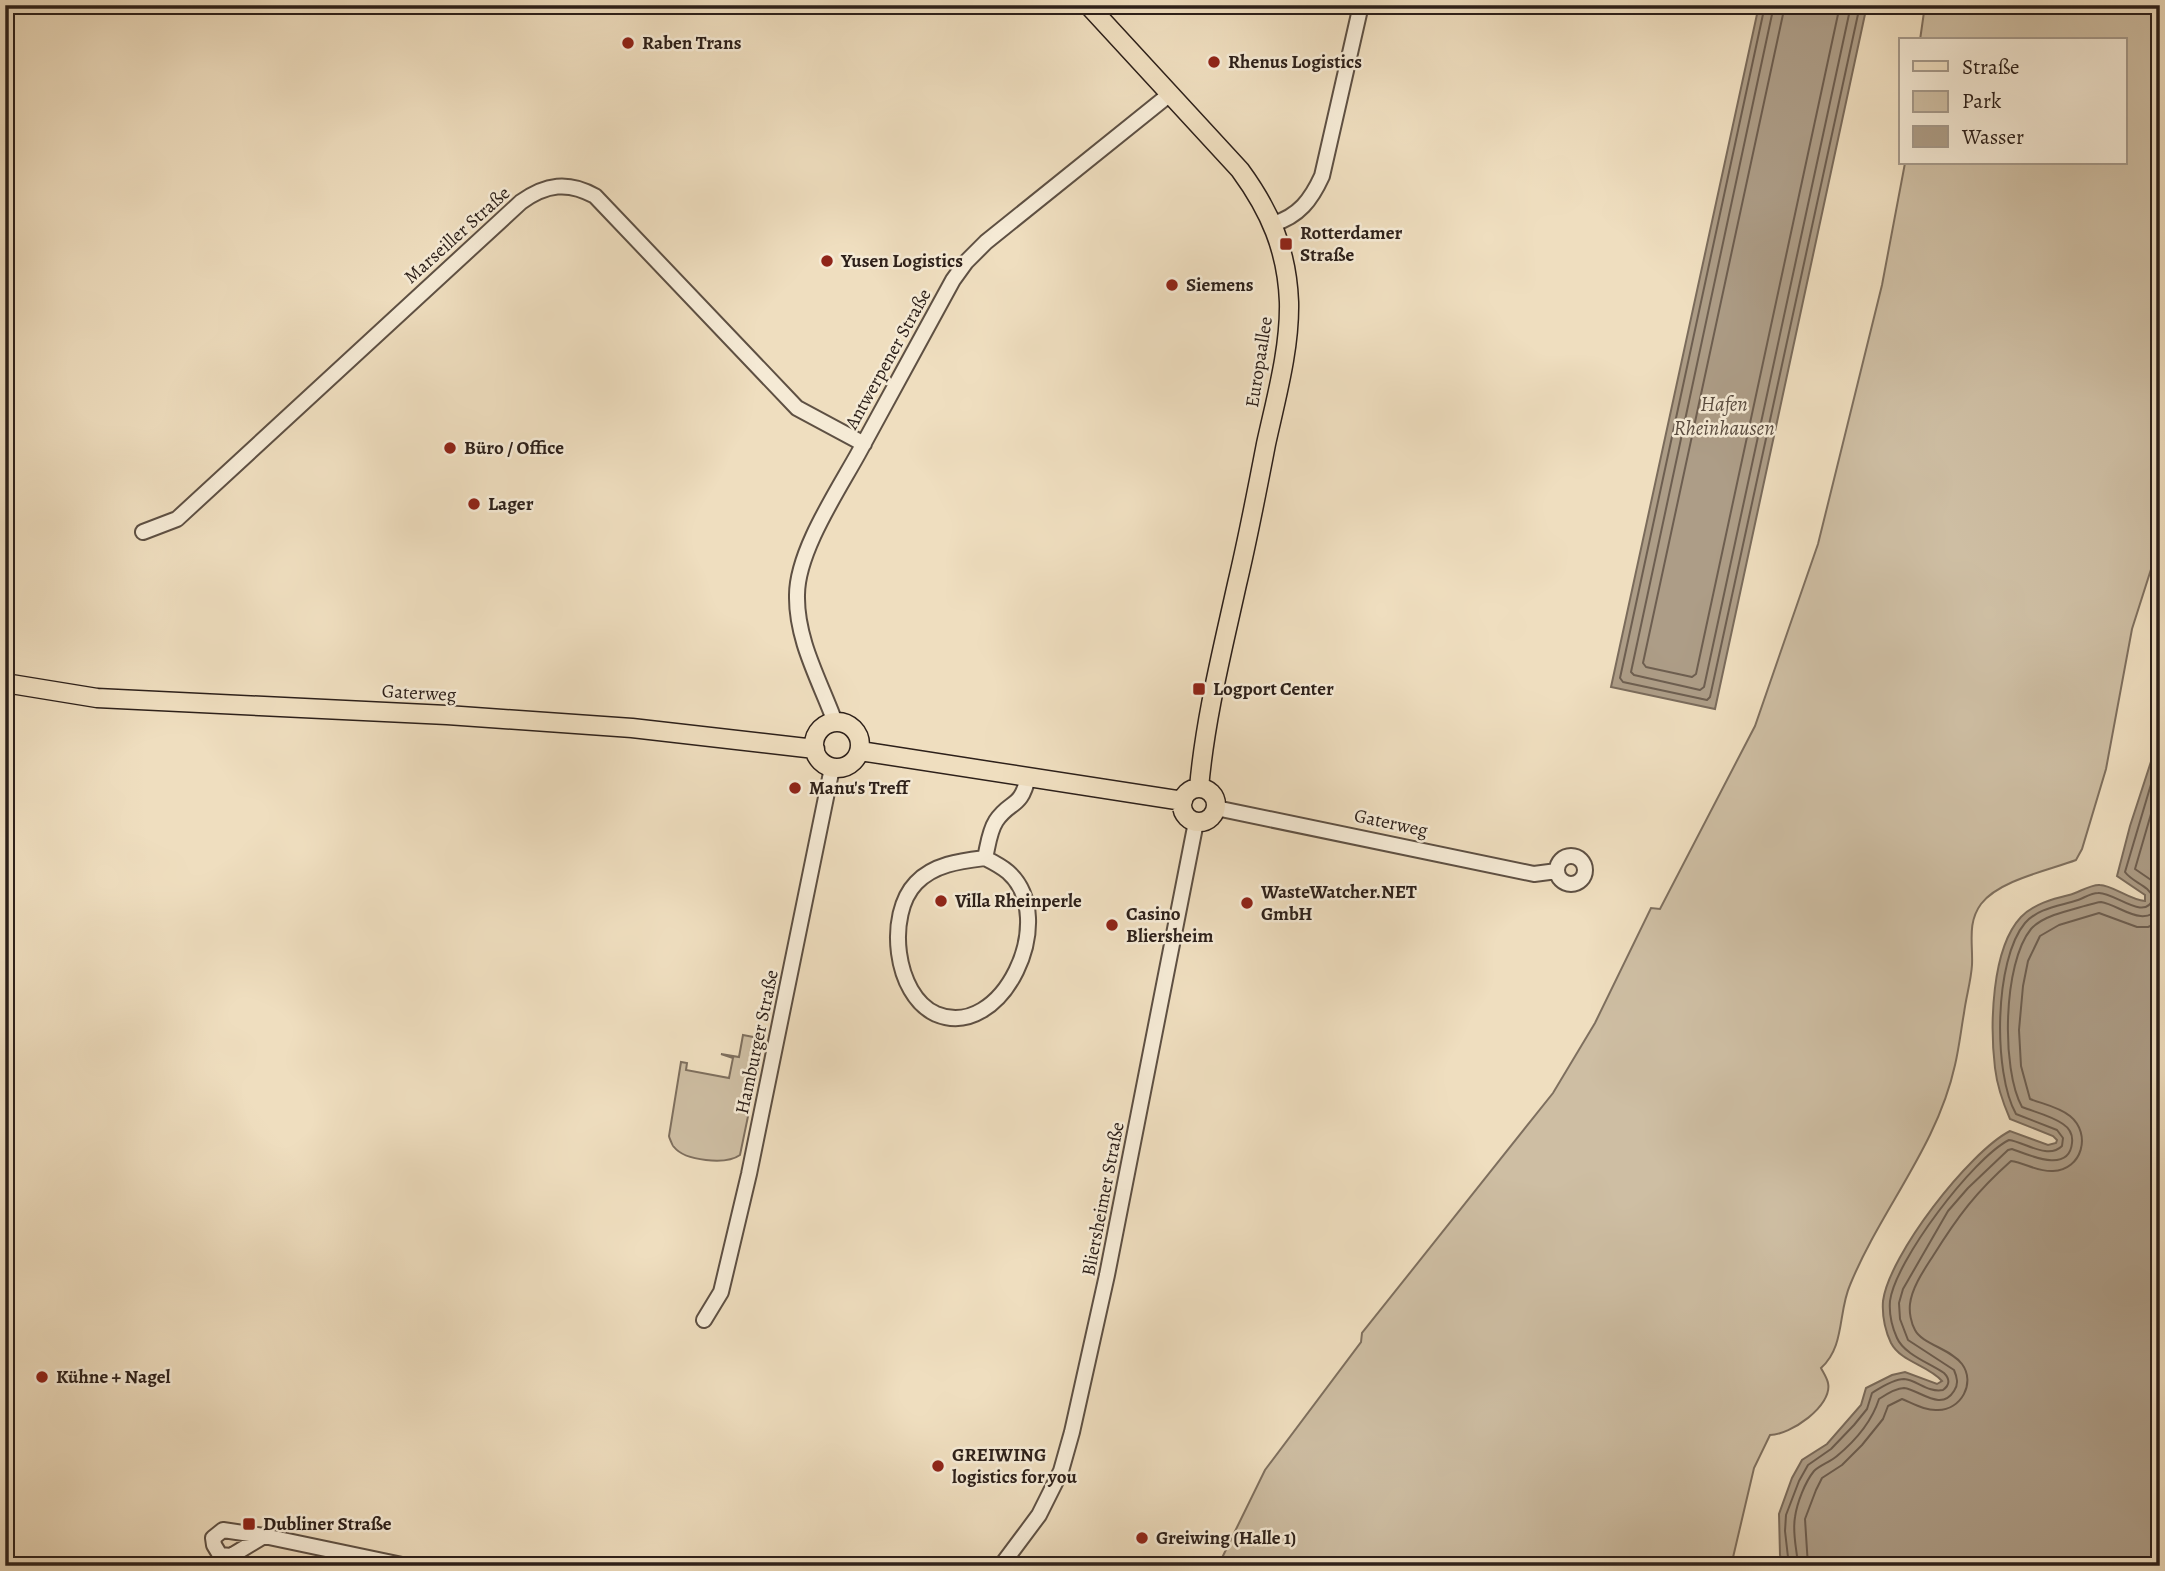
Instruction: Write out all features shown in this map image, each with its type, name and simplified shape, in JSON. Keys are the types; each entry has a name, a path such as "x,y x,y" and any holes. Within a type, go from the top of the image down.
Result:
{"main road":[{"name":"Europaallee","path":"1088,5 1240,170 1258,195 1273,224 1289,302 1288,325 1267,439 1213,691 1199,788"},
{"name":"Gaterweg","path":"10,681 97,698 447,715 606,726 814,748"},
{"path":"835,722 853,728 858,736 860,751 849,765 832,768 824,764 814,748 819,732 835,722"},
{"path":"860,751 1183,801"},
{"path":"1199,788 1211,793 1216,799 1216,808 1210,818 1196,822 1184,813 1183,801 1188,792 1199,788"}],"street":[{"path":"1273,224 1298,212 1312,197 1322,176 1361,5"},
{"name":"Antwerpener Straße","path":"835,722 804,645 797,617 798,580 802,564 821,522 966,262 986,242 1170,94"},
{"name":"Marseiller Straße","path":"143,532 177,519 521,202 541,190 561,185 583,189 595,196 797,408 864,443"},
{"name":"Hamburger Straße","path":"704,1320 721,1292 746,1187 832,768"},
{"path":"985,858 990,832 998,818 1020,799 1028,777"},
{"name":"Gaterweg","path":"1216,808 1534,874 1557,871"},
{"name":"Bliersheimer Straße","path":"1001,1566 1039,1515 1060,1471 1072,1432 1107,1275 1196,822"},
{"path":"985,858 1008,872 1019,887 1028,913 1028,940 1021,962 1008,984 993,1001 976,1013 955,1018 937,1014 922,1005 907,982 900,960 897,935 905,902 916,883 934,870 952,863 985,858"},
{"path":"264,1536 407,1566"}],"green space":[{"path":"1925,5 2160,5 2160,541 2132,629 2106,769 2082,849 2076,860 2000,888 1981,904 1977,911 1972,926 1971,977 1947,1095 1922,1151 1877,1230 1850,1285 1838,1340 1829,1360 1821,1368 1828,1383 1824,1401 1798,1425 1770,1435 1754,1468 1731,1566 1218,1566 1265,1470 1361,1342 1362,1333 1553,1093 1595,1023 1651,908 1660,909 1755,726 1818,544 1882,285 1905,164 2126,164 2126,38 1920,38"},
{"path":"743,1035 764,1039 740,1155 716,1161 679,1152 673,1147 669,1136 681,1062 687,1063 686,1070 729,1078 733,1058 721,1054 739,1057"}],"water":[{"name":"Hafen Rheinhausen","path":"1759,5 1867,5 1715,709 1611,687"},
{"path":"2160,734 2160,1566 1783,1566 1780,1555 1779,1514 1792,1478 1802,1460 1827,1444 1861,1405 1866,1388 1892,1375 1905,1372 1937,1384 1942,1381 1895,1349 1884,1322 1883,1301 1888,1281 1915,1233 1953,1182 1993,1142 2010,1131 2048,1145 2056,1143 2057,1140 2053,1136 2010,1119 2003,1100 1995,1068 1993,1031 1998,968 2011,931 2026,912 2037,905 2096,885 2110,887 2145,901 2145,895 2117,876"}],"place":[{"name":"Raben Trans","path":"628,43"},
{"name":"Rhenus Logistics","path":"1214,62"},
{"name":"Rotterdamer Straße","path":"1286,244"},
{"name":"Yusen Logistics","path":"827,261"},
{"name":"Siemens","path":"1172,285"},
{"name":"Büro / Office","path":"450,448"},
{"name":"Lager","path":"474,504"},
{"name":"Logport Center","path":"1199,689"},
{"name":"Manu's Treff","path":"795,788"},
{"name":"Villa Rheinperle","path":"941,901"},
{"name":"WasteWatcher.NET GmbH","path":"1247,903"},
{"name":"Casino Bliersheim","path":"1112,925"},
{"name":"Kühne + Nagel","path":"42,1377"},
{"name":"GREIWING logistics for you","path":"938,1466"},
{"name":"Dubliner Straße","path":"249,1524"},
{"name":"Greiwing (Halle 1)","path":"1142,1538"}]}
